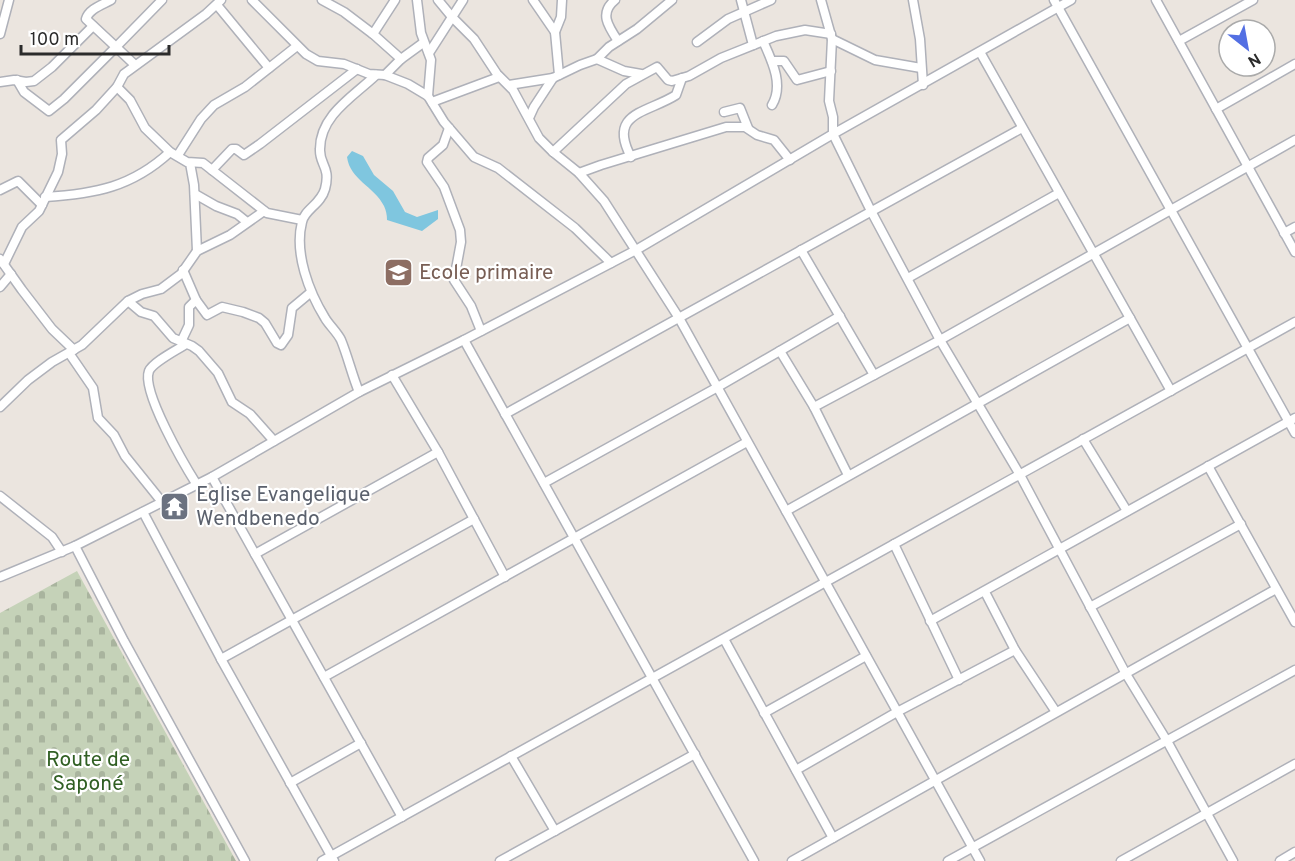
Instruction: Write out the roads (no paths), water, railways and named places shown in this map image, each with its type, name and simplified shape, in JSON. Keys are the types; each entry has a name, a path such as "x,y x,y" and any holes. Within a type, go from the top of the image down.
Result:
{"street":[{"path":"0,34 9,0"},
{"path":"111,0 96,7 87,15 87,21 135,65"},
{"path":"17,80 24,92 49,111 64,99 162,0"},
{"path":"252,0 297,46 318,61 344,64 408,84 430,99 449,128 474,157 498,168 575,228 611,263"},
{"path":"322,0 344,12 401,59"},
{"path":"373,34 395,0"},
{"path":"417,0 423,43 429,53 431,66 430,99"},
{"path":"438,0 474,39 499,76 509,85 539,138 579,174 604,201 679,318 980,861"},
{"path":"429,53 464,0"},
{"path":"533,0 555,32"},
{"path":"529,118 534,107 556,77 555,32 561,17 562,0"},
{"path":"615,0 608,6 606,12 611,30 618,41"},
{"path":"509,85 556,77 597,59 672,0"},
{"path":"741,0 753,45"},
{"path":"697,42 711,30 771,0"},
{"path":"821,0 831,37 829,101 833,117 833,134 871,211 940,339 1020,475 1126,674 1167,741 1233,861"},
{"path":"913,0 920,39 923,85"},
{"path":"0,577 75,546 197,485 359,392 636,250 833,134 980,52 1057,4 1071,0"},
{"path":"1156,0 1295,252"},
{"path":"1179,41 1253,0"},
{"path":"162,502 125,456 114,435 98,418 93,388 72,351 52,329 2,261 22,227 38,213 60,165 63,152 61,140 81,124 117,87 124,74 219,2 269,68"},
{"path":"1057,4 1170,210 1248,348 1292,420 1295,433"},
{"path":"0,81 30,82 36,80 93,26"},
{"path":"553,152 626,84 641,74 657,67 670,80 682,78 776,36 815,30 875,60 921,68"},
{"path":"763,41 772,61 778,95 772,105"},
{"path":"359,392 341,340 310,293 301,258 302,220 320,201 325,189 327,170 320,151 325,128 332,116 423,43"},
{"path":"0,190 18,181 43,201 90,192 140,176 174,154 214,105 245,87 297,46"},
{"path":"980,52 1171,391"},
{"path":"597,59 624,71 641,74"},
{"path":"772,61 784,61 797,80 831,71"},
{"path":"1216,109 1295,64"},
{"path":"212,170 232,149 244,155 260,144 357,69"},
{"path":"430,99 499,76"},
{"path":"631,156 624,141 626,121 639,112 676,95 682,78"},
{"path":"117,87 130,100 145,128 174,154 190,162 201,162 264,211 302,220"},
{"path":"724,112 740,108 748,128 757,135 776,141 790,160"},
{"path":"579,174 723,127 748,128"},
{"path":"449,128 443,145 426,162 444,187 460,230 462,242 454,280 471,306 481,331"},
{"path":"505,414 1022,128"},
{"path":"814,408 1295,140"},
{"path":"190,162 195,194 197,251"},
{"path":"908,278 1059,193"},
{"path":"195,194 216,206 237,214 247,222"},
{"path":"0,407 28,380 88,340 112,314 128,301 142,294 159,290 183,270 197,251 230,235 264,211"},
{"path":"1284,233 1295,228"},
{"path":"801,250 874,375"},
{"path":"183,270 196,300 207,315 222,307 257,316 265,323 275,341 280,345 288,335 292,308 310,293"},
{"path":"0,286 11,274"},
{"path":"196,300 189,307 189,325 184,343 154,364 149,371 148,379 156,406 197,485"},
{"path":"128,301 141,312 154,316 171,336 192,346 206,358 218,373 232,402 250,414 274,441"},
{"path":"544,483 840,316"},
{"path":"786,511 1130,318"},
{"path":"322,861 333,859 511,756 1295,322"},
{"path":"464,340 754,861"},
{"path":"780,351 814,408 848,475"},
{"path":"392,375 438,452 505,577"},
{"path":"930,621 1292,420"},
{"path":"1083,439 1127,511"},
{"path":"324,677 747,442"},
{"path":"255,554 438,452"},
{"path":"1208,466 1295,622"},
{"path":"212,477 402,817"},
{"path":"0,496 52,537 62,552"},
{"path":"143,512 221,659 333,859"},
{"path":"221,659 474,519"},
{"path":"1090,607 1241,524"},
{"path":"894,544 959,680"},
{"path":"75,546 124,641 245,861"},
{"path":"792,861 1276,589"},
{"path":"985,592 1015,650 1056,712"},
{"path":"724,639 833,838"},
{"path":"796,770 897,712 1015,650"},
{"path":"764,713 866,656"},
{"path":"948,861 1295,670"},
{"path":"290,783 361,743"},
{"path":"500,861 512,858 555,831 695,754"},
{"path":"511,756 555,831"},
{"path":"1121,861 1295,764"},
{"path":"1280,861 1295,852"}],"water":[{"path":"352,151 363,156 374,175 393,191 405,212 417,217 438,210 438,219 422,231 387,220 380,199 357,177 349,165 347,157"}],"place":[{"name":"Ecole primaire","path":"398,273"},
{"name":"Eglise Evangelique Wendbenedo","path":"175,507"}],"park label":[{"name":"Route de Saponé","path":"88,772"}]}
